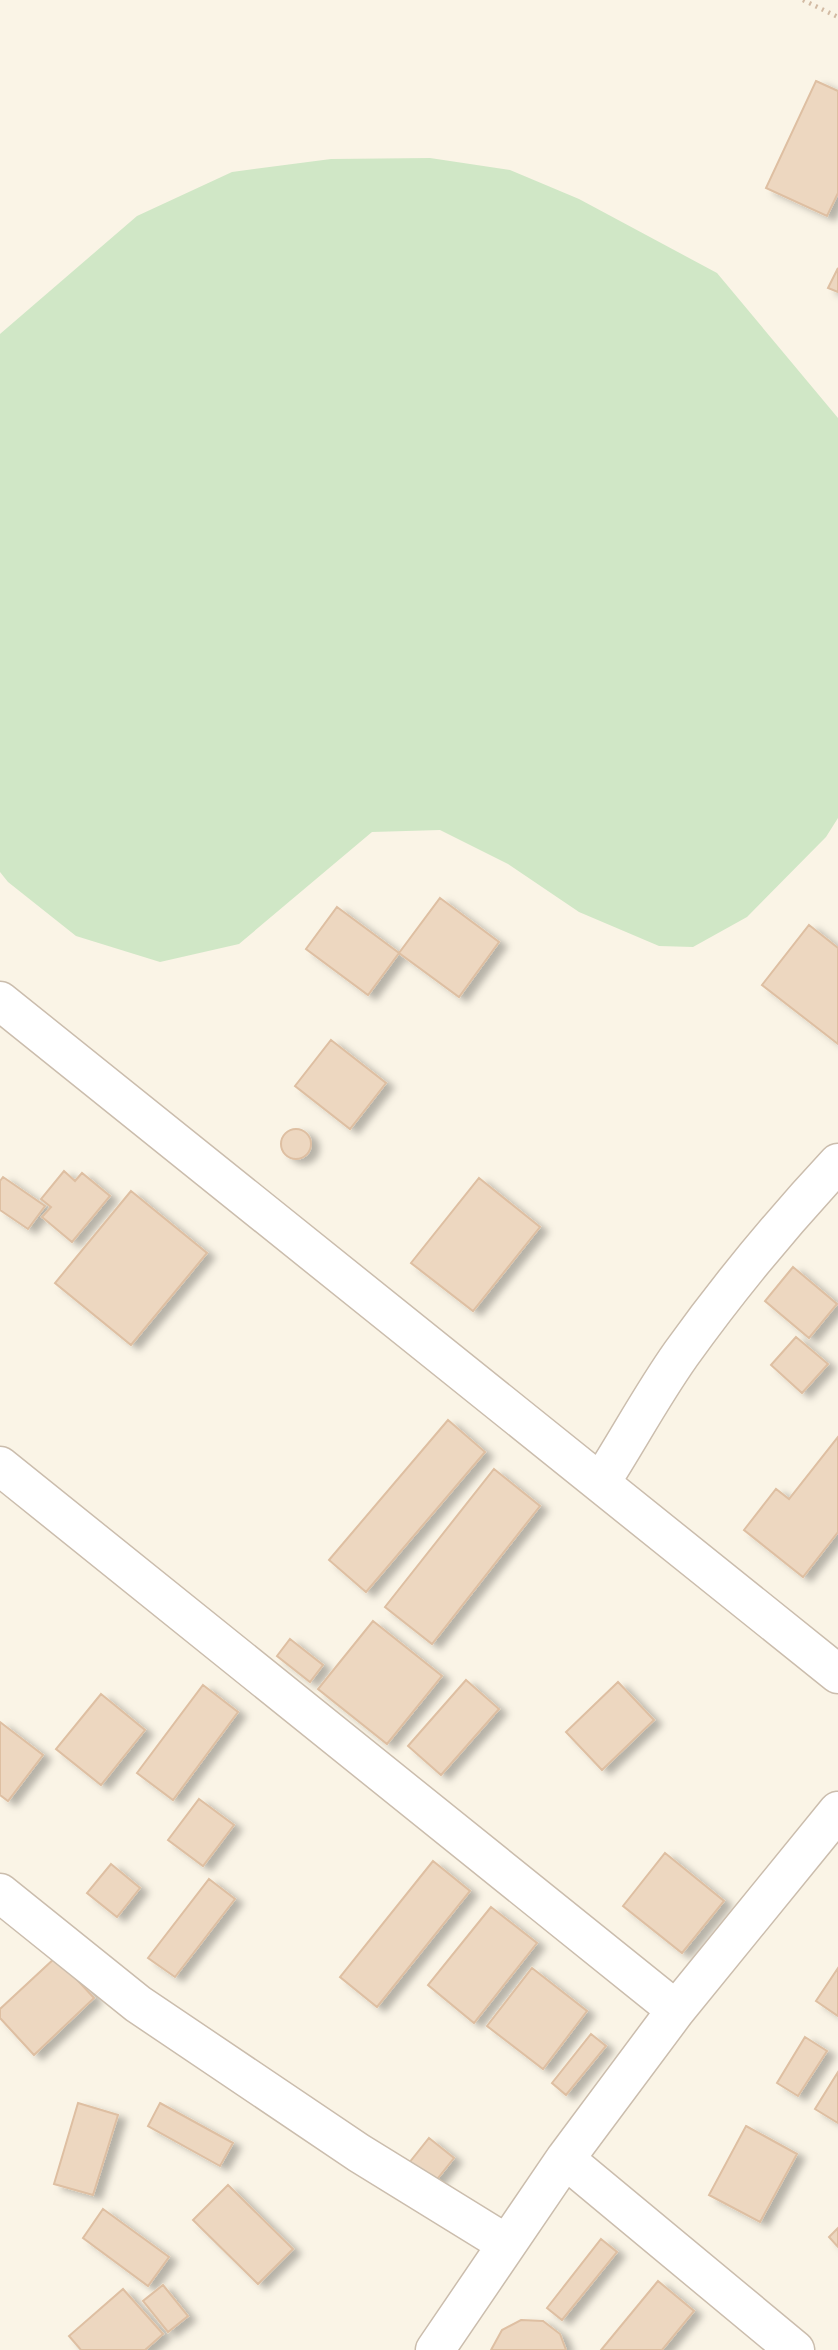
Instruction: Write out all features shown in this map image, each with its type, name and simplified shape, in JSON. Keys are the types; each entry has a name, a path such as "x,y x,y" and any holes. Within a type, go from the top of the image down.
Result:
{"street":[{"path":"0,1001 838,1674"},
{"path":"601,1482 680,1356 751,1263 838,1163"},
{"path":"0,1466 676,2010"},
{"path":"435,2350 505,2243 676,2010 838,1811"},
{"path":"0,1893 138,2004 359,2153 505,2243"},
{"path":"565,2159 794,2350"}],"path":[{"path":"803,0 838,17"}],"green space":[{"path":"430,158 510,170 579,199 717,273 838,418 838,818 826,837 747,917 693,947 659,946 579,912 508,864 440,830 372,832 239,944 160,962 76,936 8,882 0,872 0,334 137,216 232,172 331,159"}],"building":[{"path":"816,81 838,91 838,193 827,216 766,188"},
{"path":"838,268 838,292 828,288"},
{"path":"440,898 499,942 459,997 399,953"},
{"path":"337,907 399,953 368,995 306,949"},
{"path":"809,925 838,948 838,1044 762,985"},
{"path":"331,1040 386,1083 350,1129 295,1086"},
{"path":"296,1129 307,1133 311,1144 307,1155 296,1159 285,1155 281,1144 285,1133"},
{"path":"64,1171 75,1181 82,1173 110,1196 72,1242 42,1217 51,1207 41,1199"},
{"path":"3,1177 45,1206 28,1229 0,1210 0,1181"},
{"path":"479,1178 540,1227 473,1311 411,1263"},
{"path":"131,1191 207,1253 131,1345 55,1283"},
{"path":"793,1267 837,1304 809,1338 765,1301"},
{"path":"796,1337 828,1364 802,1393 771,1365"},
{"path":"448,1420 485,1452 366,1592 329,1560"},
{"path":"838,1437 838,1532 803,1577 744,1530 776,1489 789,1499"},
{"path":"494,1469 540,1506 432,1644 385,1607"},
{"path":"373,1621 442,1676 387,1744 318,1689"},
{"path":"290,1639 323,1665 310,1682 277,1656"},
{"path":"466,1680 499,1709 441,1775 408,1746"},
{"path":"618,1682 654,1720 602,1770 566,1732"},
{"path":"203,1685 238,1712 173,1800 137,1773"},
{"path":"101,1694 145,1730 101,1785 56,1749"},
{"path":"0,1722 43,1755 8,1801 0,1795"},
{"path":"199,1799 234,1825 203,1866 168,1840"},
{"path":"665,1853 724,1901 682,1953 623,1906"},
{"path":"433,1861 470,1891 377,2007 340,1977"},
{"path":"111,1864 140,1888 117,1917 87,1893"},
{"path":"209,1879 235,1899 175,1977 148,1958"},
{"path":"491,1907 537,1943 474,2023 428,1985"},
{"path":"56,1957 94,1998 34,2055 0,2018 0,2009"},
{"path":"532,1968 587,2011 543,2069 487,2026"},
{"path":"838,1968 838,2016 816,2001"},
{"path":"591,2034 606,2046 566,2095 552,2083"},
{"path":"805,2037 827,2051 798,2096 777,2083"},
{"path":"838,2072 838,2123 815,2109"},
{"path":"78,2103 118,2115 93,2195 54,2184"},
{"path":"160,2103 233,2143 220,2166 148,2126"},
{"path":"746,2126 797,2154 760,2222 709,2195"},
{"path":"429,2138 454,2158 430,2188 405,2168"},
{"path":"228,2185 293,2249 258,2284 193,2220"},
{"path":"103,2209 169,2257 148,2286 83,2238"},
{"path":"838,2228 838,2247 829,2237"},
{"path":"601,2239 617,2252 562,2320 547,2308"},
{"path":"658,2281 694,2311 662,2350 601,2350"},
{"path":"163,2285 188,2316 168,2332 143,2301"},
{"path":"123,2289 163,2334 145,2350 81,2350 69,2336"},
{"path":"521,2320 543,2321 560,2334 566,2350 491,2350 502,2330"}]}
